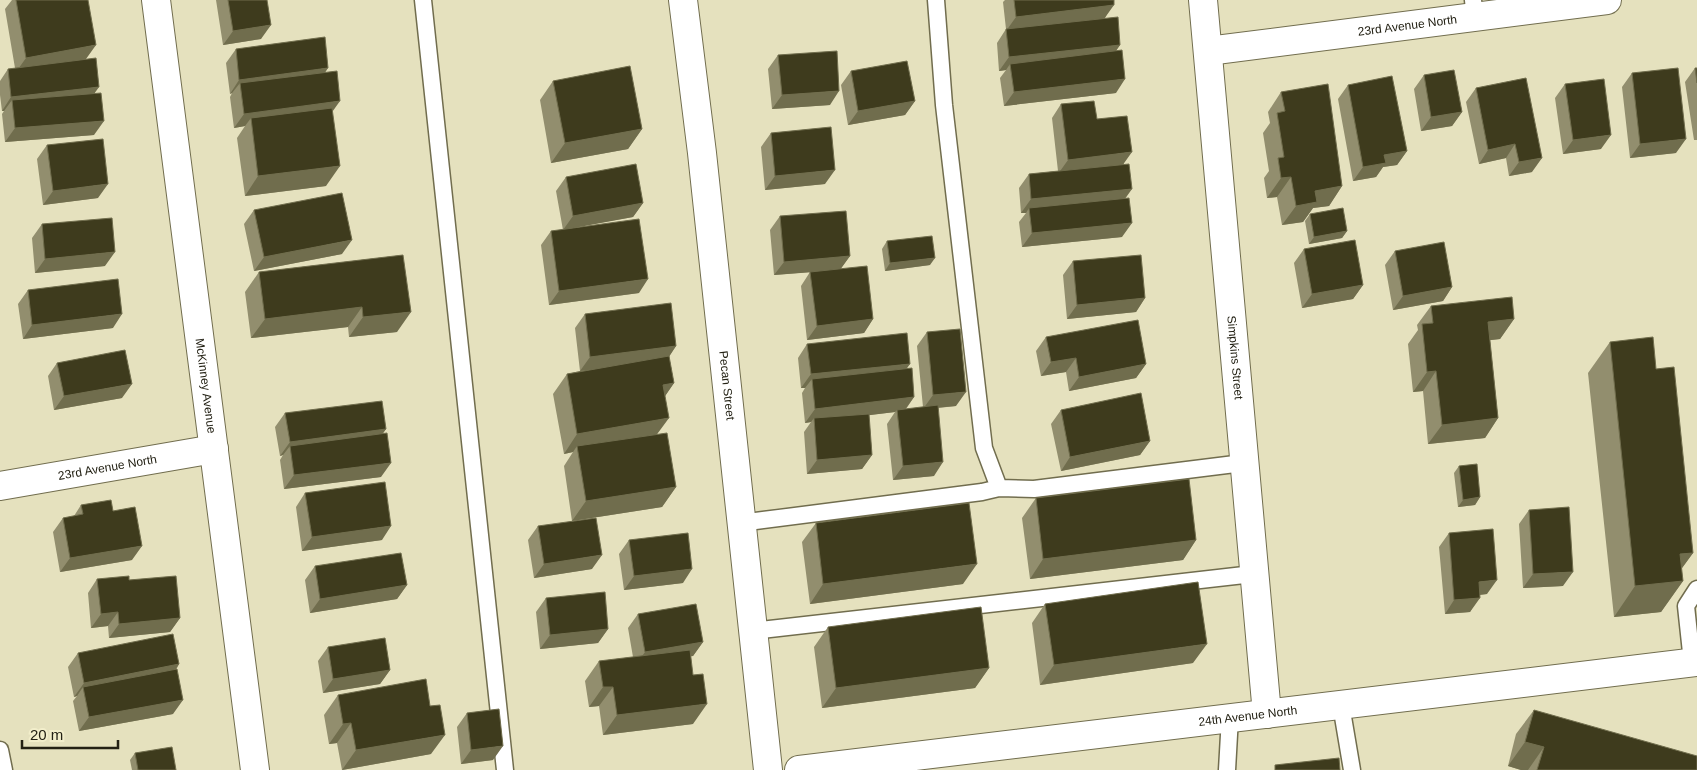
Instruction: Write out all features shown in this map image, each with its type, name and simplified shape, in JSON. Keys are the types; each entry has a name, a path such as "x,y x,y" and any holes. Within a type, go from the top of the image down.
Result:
{"street":[{"name":"McKinney Avenue","path":"156,0 254,770"},
{"name":"Pecan Street","path":"682,0 702,153 740,523 768,770"},
{"name":"Simpkins Street","path":"1203,0 1267,714"},
{"name":"23rd Avenue North","path":"1208,51 1474,9 1607,0"},
{"name":"23rd Avenue North","path":"0,486 214,449"},
{"name":"24th Avenue North","path":"799,770 1695,662"}],"lane":[{"path":"423,0 505,770"},
{"path":"936,0 944,105 984,448 999,488"},
{"path":"740,523 982,492 999,488 1034,489 1243,463"},
{"path":"752,631 1254,574"},
{"path":"1695,662 1686,606 1697,589"},
{"path":"1341,705 1352,770"},
{"path":"1227,770 1230,717"},
{"path":"0,750 4,770"}],"building":[{"path":"16,0 88,0 96,45 26,58"},
{"path":"228,0 267,0 271,25 233,31"},
{"path":"1014,0 1114,0 1114,5 1016,17"},
{"path":"1118,17 1120,45 1009,57 1006,29"},
{"path":"325,37 328,68 239,80 236,49"},
{"path":"1122,50 1125,79 1014,92 1010,64"},
{"path":"837,51 839,91 782,95 778,55"},
{"path":"96,58 99,87 11,97 8,69"},
{"path":"907,61 915,101 858,111 851,71"},
{"path":"630,66 642,129 565,143 553,81"},
{"path":"1678,68 1686,139 1640,144 1632,73"},
{"path":"1454,70 1462,112 1431,117 1424,75"},
{"path":"337,71 340,101 244,114 240,83"},
{"path":"1392,76 1407,151 1384,155 1386,163 1363,167 1348,85"},
{"path":"1526,78 1542,158 1519,162 1515,144 1488,150 1476,88"},
{"path":"1604,79 1611,135 1573,140 1565,84"},
{"path":"1328,84 1342,186 1315,191 1317,202 1296,206 1291,177 1281,178 1278,158 1284,157 1277,113 1285,111 1281,92"},
{"path":"101,93 104,121 15,128 12,100"},
{"path":"1094,101 1097,119 1127,116 1132,152 1068,160 1061,104"},
{"path":"332,108 340,166 258,176 251,118"},
{"path":"831,127 835,170 775,176 771,133"},
{"path":"103,139 108,184 53,191 47,145"},
{"path":"636,164 643,203 573,216 566,177"},
{"path":"1129,164 1132,189 1031,199 1029,174"},
{"path":"342,193 352,240 264,257 254,210"},
{"path":"1129,198 1132,223 1032,233 1029,208"},
{"path":"1343,208 1347,231 1314,237 1310,214"},
{"path":"846,211 850,256 784,262 780,216"},
{"path":"112,218 115,252 45,259 42,224"},
{"path":"639,219 648,279 559,291 551,231"},
{"path":"932,236 935,258 890,263 887,241"},
{"path":"1355,240 1363,285 1312,294 1304,249"},
{"path":"1444,242 1452,287 1403,296 1395,251"},
{"path":"403,255 411,312 363,317 362,307 265,319 259,272"},
{"path":"1141,255 1145,298 1077,305 1073,261"},
{"path":"867,266 873,319 817,326 810,272"},
{"path":"118,279 122,314 32,325 28,290"},
{"path":"1512,297 1514,319 1488,322 1498,418 1442,425 1436,371 1427,372 1422,324 1433,323 1431,306"},
{"path":"671,303 676,346 590,357 585,314"},
{"path":"1138,320 1146,364 1079,377 1076,358 1051,362 1046,337"},
{"path":"960,329 966,392 933,395 927,332"},
{"path":"907,333 910,364 811,374 807,344"},
{"path":"1653,337 1656,369 1674,367 1693,553 1680,554 1683,581 1635,586 1610,342"},
{"path":"125,350 132,384 64,396 57,363"},
{"path":"669,356 674,383 663,385 669,418 577,434 567,374"},
{"path":"912,368 914,397 815,409 812,379"},
{"path":"1141,393 1150,441 1070,457 1061,410"},
{"path":"382,401 386,429 290,442 285,413"},
{"path":"938,405 943,462 903,466 897,410"},
{"path":"869,414 872,455 817,460 814,418"},
{"path":"387,433 391,463 294,475 290,446"},
{"path":"667,433 676,487 586,501 577,446"},
{"path":"1477,464 1480,497 1463,500 1459,466"},
{"path":"1189,479 1196,540 1043,559 1036,498"},
{"path":"385,482 391,526 312,537 305,493"},
{"path":"111,500 113,511 135,507 142,546 70,558 63,518 83,514 81,505"},
{"path":"969,503 977,564 823,584 816,523"},
{"path":"1569,507 1573,572 1533,574 1529,510"},
{"path":"596,518 602,555 544,564 538,526"},
{"path":"1493,529 1497,580 1479,582 1480,598 1454,600 1449,533"},
{"path":"688,533 692,569 634,576 629,540"},
{"path":"401,553 407,585 320,599 315,566"},
{"path":"129,576 129,580 176,576 180,618 119,624 118,612 101,614 97,579"},
{"path":"1198,582 1207,644 1054,665 1045,604"},
{"path":"605,592 608,629 550,635 546,598"},
{"path":"696,604 703,642 645,652 638,614"},
{"path":"981,607 989,668 836,688 828,627"},
{"path":"173,634 179,664 84,683 78,653"},
{"path":"385,638 390,670 333,679 328,647"},
{"path":"690,650 693,675 703,674 707,704 617,715 613,687 603,687 599,661"},
{"path":"177,669 183,700 89,717 83,687"},
{"path":"426,679 430,706 440,705 445,735 356,750 351,723 343,724 338,695"},
{"path":"499,709 503,746 471,750 467,713"},
{"path":"1534,710 1697,756 1697,770 1537,770 1544,747 1525,742"},
{"path":"172,747 176,770 138,770 135,753"},
{"path":"1339,758 1340,770 1275,770 1275,765"}]}
